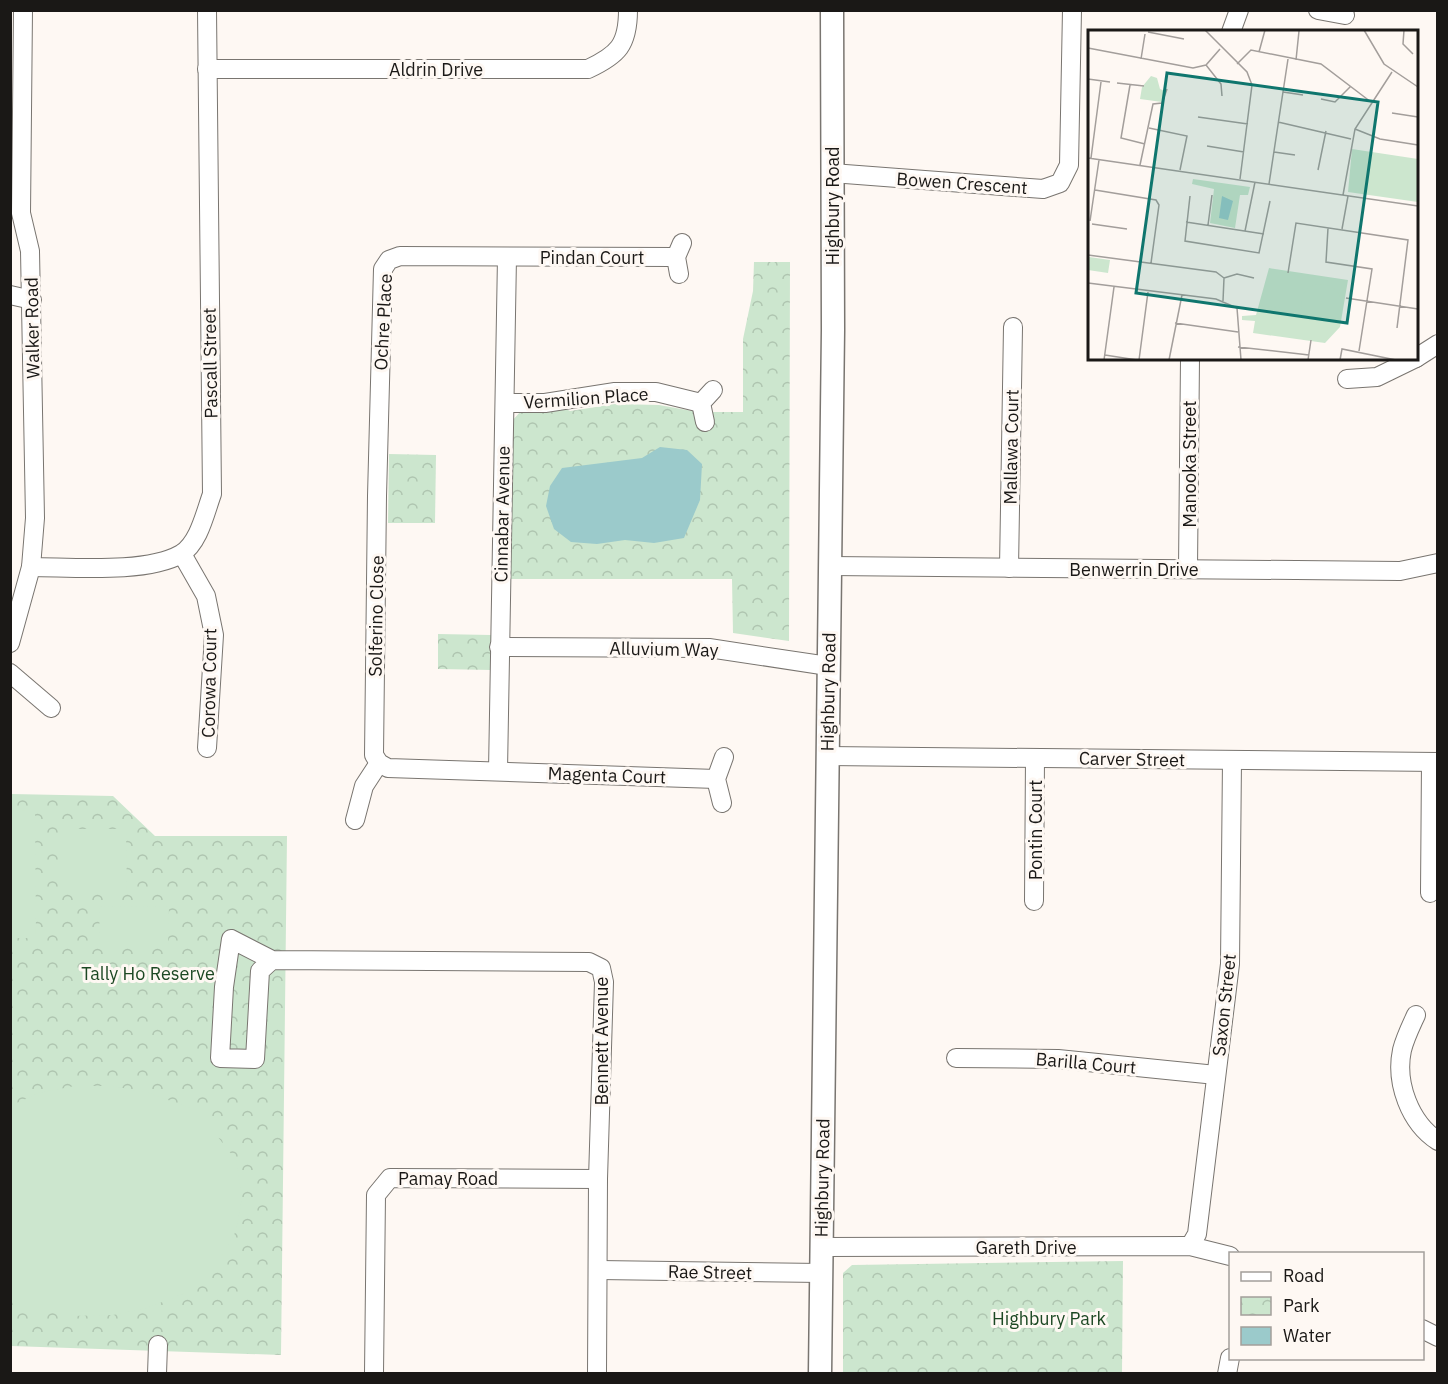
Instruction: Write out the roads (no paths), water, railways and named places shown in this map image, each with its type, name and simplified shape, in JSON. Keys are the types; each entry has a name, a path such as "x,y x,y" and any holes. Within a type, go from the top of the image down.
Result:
{"main road":[{"name":"Highbury Road","path":"820,1374 830,566 832,10"}],"street":[{"name":"Walker Road","path":"10,643 18,622 30,567 35,518 30,251 21,213 17,77 22,10"},
{"name":"Pascall Street","path":"182,554 200,530 212,494 207,10"},
{"name":"Aldrin Drive","path":"207,69 588,69 605,61 620,48 628,30 627,10"},
{"name":"Bowen Crescent","path":"832,173 1043,189 1060,183 1069,165 1072,10"},
{"path":"1232,30 1239,10"},
{"path":"1318,10 1344,19"},
{"name":"Ochre Place","path":"377,468 383,269 389,260 400,256 507,257"},
{"name":"Pindan Court","path":"507,257 679,258"},
{"name":"Cinnabar Avenue","path":"498,771 507,257"},
{"path":"10,295 32,300"},
{"name":"Mallawa Court","path":"1009,568 1012,327"},
{"path":"1418,357 1437,344"},
{"name":"Manooka Street","path":"1188,569 1190,360"},
{"path":"1347,379 1377,377 1412,360"},
{"name":"Vermilion Place","path":"505,403 545,404 615,392 656,392 707,397 705,422"},
{"name":"Solferino Close","path":"377,468 374,755 379,764"},
{"path":"30,567 145,566 182,554"},
{"name":"Corowa Court","path":"182,554 206,596 214,635 207,748"},
{"name":"Benwerrin Drive","path":"830,566 1400,571 1437,563"},
{"name":"Alluvium Way","path":"499,647 709,648 828,666"},
{"path":"10,673 51,708"},
{"name":"Carver Street","path":"827,756 1434,762"},
{"path":"722,803 716,779 724,757"},
{"name":"Pontin Court","path":"1034,901 1035,758"},
{"name":"Saxon Street","path":"1190,1246 1197,1234 1230,964 1232,760"},
{"path":"1430,893 1434,762"},
{"path":"355,820 364,786 379,764 388,768 498,771"},
{"name":"Magenta Court","path":"498,771 716,779"},
{"path":"231,939 272,960 260,971 255,1059 220,1058 224,987 231,939"},
{"name":"Bennett Avenue","path":"272,960 589,962 601,968 604,982 598,1179 597,1374"},
{"path":"1416,1014 1402,1051 1402,1081 1410,1110 1424,1132 1437,1141"},
{"name":"Barilla Court","path":"956,1058 1058,1059 1216,1075"},
{"name":"Pamay Road","path":"374,1374 376,1195 390,1178 598,1179"},
{"name":"Gareth Drive","path":"821,1246 1190,1246 1229,1256"},
{"name":"Rae Street","path":"599,1270 821,1273"},
{"path":"158,1350 158,1374"}],"water":[{"path":"660,447 687,450 702,464 700,500 684,538 654,543 625,540 597,544 571,542 554,529 546,506 550,486 562,468 642,458"}],"park label":[{"name":"Tally Ho Reserve","path":"148,973"},
{"name":"Highbury Park","path":"1049,1318"}]}
